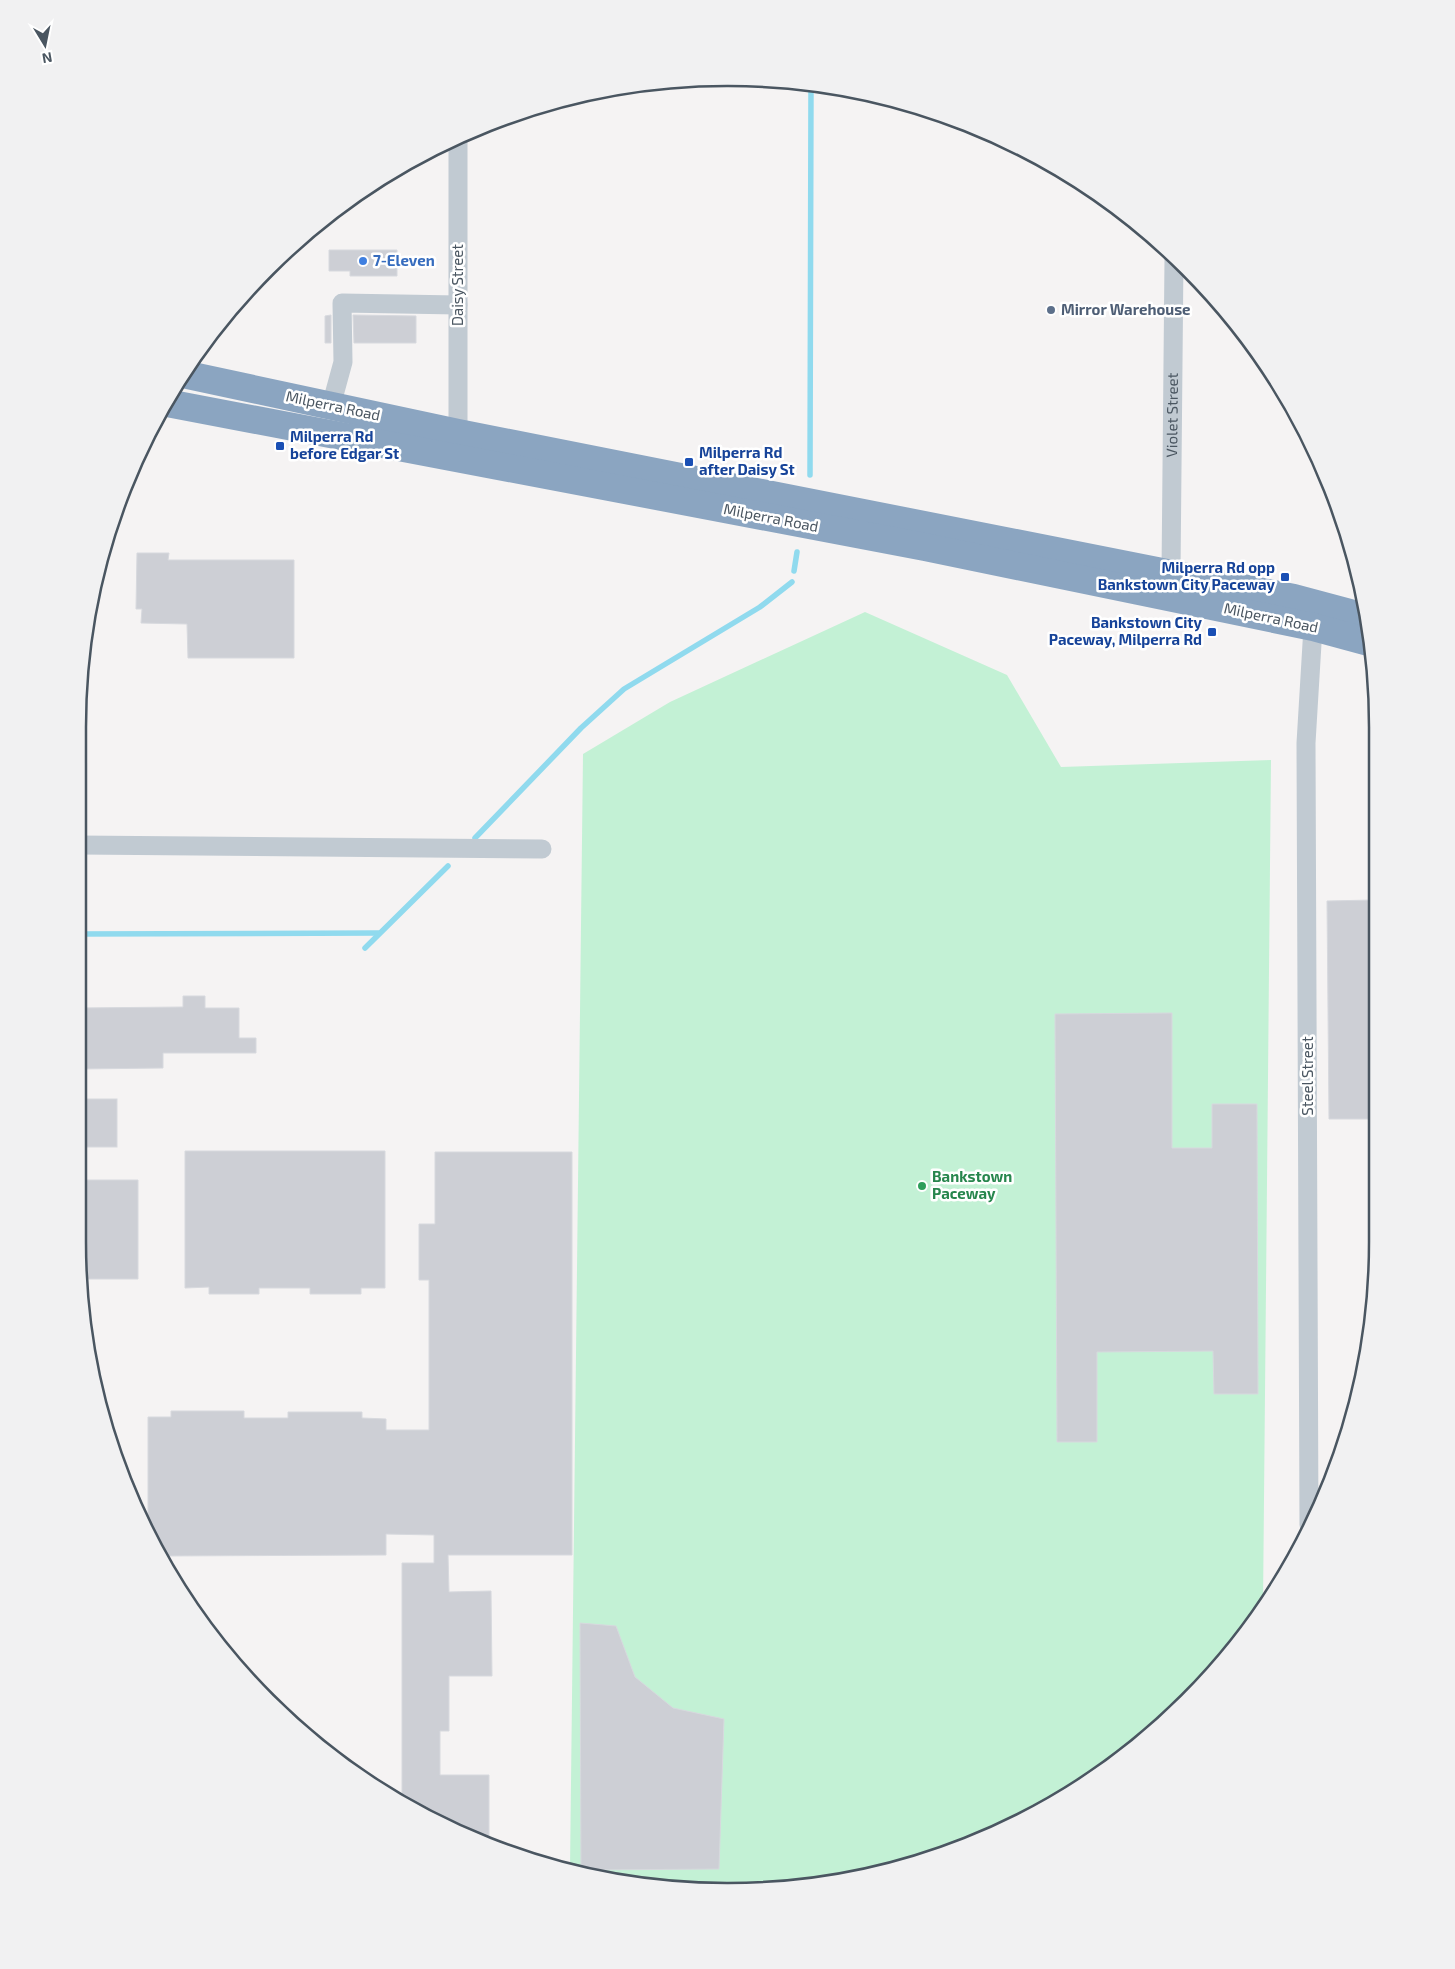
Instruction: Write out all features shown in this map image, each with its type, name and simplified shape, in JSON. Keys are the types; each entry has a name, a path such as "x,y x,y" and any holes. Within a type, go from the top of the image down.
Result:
{"highway":[{"name":"Milperra Road","path":"191,376 458,433 1294,598 1358,615"},
{"name":"Milperra Road","path":"174,404 925,547 1313,627 1362,640"}],"street":[{"name":"Daisy Street","path":"458,146 458,433"},
{"name":"Violet Street","path":"1171,573 1174,267"},
{"path":"331,406 343,362 342,303 458,305"},
{"name":"Steel Street","path":"1309,1512 1306,743 1313,627"},
{"path":"86,845 542,849"}],"green space":[{"name":"Bankstown Paceway","path":"865,612 1007,675 1061,767 1271,760 1263,1595 1210,1664 1181,1695 1150,1724 1084,1775 1011,1817 934,1849 893,1861 811,1877 734,1883 686,1881 644,1877 570,1863 583,754 670,702"}],"building":[{"name":"7-Eleven","path":"329,250 397,250 397,276 350,276 350,271 329,271"},
{"path":"331,315 331,343 325,343 325,316"},
{"path":"353,315 416,316 416,343 354,343"},
{"path":"137,553 169,553 168,560 294,560 294,658 188,658 187,624 141,623 142,609 136,609"},
{"path":"1369,900 1369,1119 1329,1119 1327,901"},
{"path":"183,996 205,996 205,1008 239,1008 239,1038 256,1038 256,1053 163,1053 163,1068 86,1069 86,1008 183,1007"},
{"path":"1172,1013 1172,1148 1212,1148 1212,1104 1257,1104 1258,1394 1214,1394 1213,1351 1097,1352 1097,1442 1057,1442 1055,1014"},
{"path":"86,1099 117,1099 117,1147 86,1147"},
{"path":"185,1151 385,1151 385,1288 361,1288 361,1294 310,1294 310,1288 259,1288 259,1294 209,1294 209,1287 185,1288"},
{"path":"435,1152 572,1152 572,1555 448,1555 449,1592 491,1591 492,1676 449,1676 449,1731 440,1731 440,1775 489,1775 489,1837 444,1817 402,1794 402,1563 434,1563 434,1535 386,1534 386,1555 169,1556 148,1516 148,1417 171,1417 171,1411 244,1411 244,1418 288,1418 288,1412 362,1412 362,1418 386,1419 386,1430 429,1430 429,1280 419,1280 419,1224 435,1224"},
{"path":"86,1180 138,1180 138,1279 88,1279"},
{"path":"580,1623 616,1626 635,1677 673,1708 724,1719 719,1869 601,1870 581,1865"}],"waterway":[{"path":"810,475 811,92"},
{"path":"794,571 797,552"},
{"path":"475,838 581,728 624,689 760,607 792,582"},
{"path":"365,948 448,866"},
{"path":"86,934 378,933"}],"place":[{"name":"7-Eleven","path":"363,261"},
{"name":"Mirror Warehouse","path":"1051,310"},
{"name":"Milperra Rd before Edgar St","path":"280,446"},
{"name":"Milperra Rd after Daisy St","path":"689,462"},
{"name":"Milperra Rd opp Bankstown City Paceway","path":"1285,577"},
{"name":"Bankstown City Paceway, Milperra Rd","path":"1212,632"},
{"name":"Bankstown Paceway","path":"922,1186"}]}
